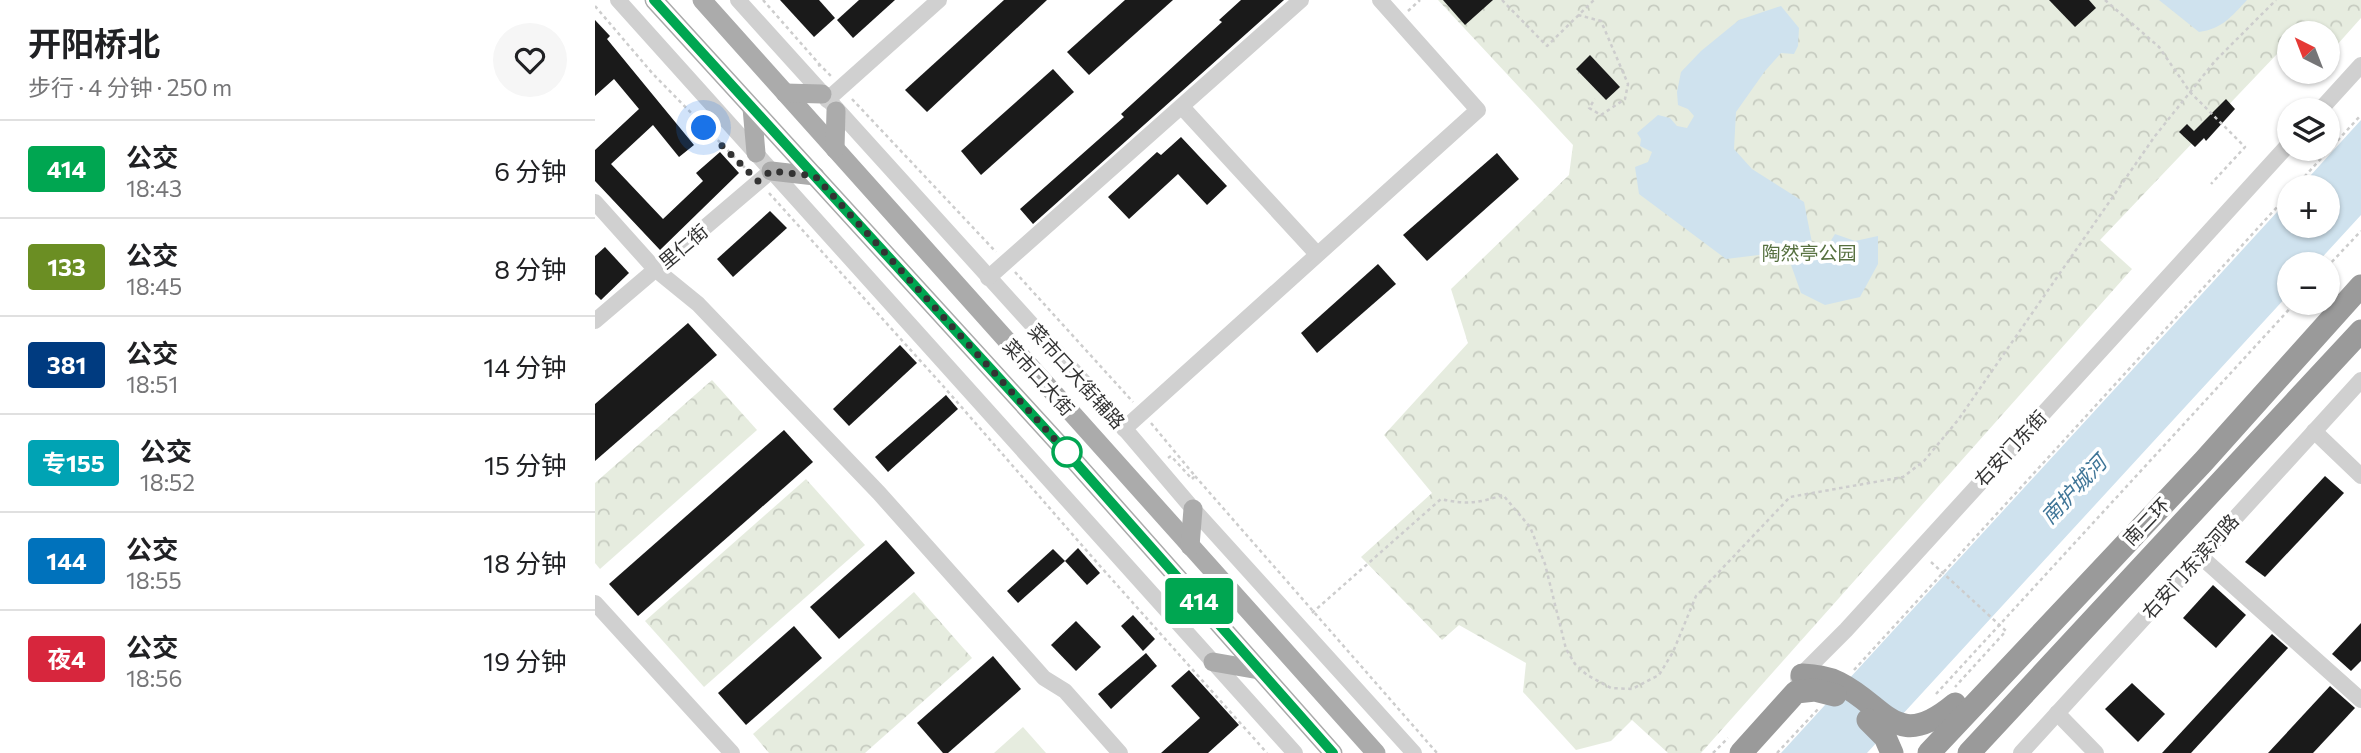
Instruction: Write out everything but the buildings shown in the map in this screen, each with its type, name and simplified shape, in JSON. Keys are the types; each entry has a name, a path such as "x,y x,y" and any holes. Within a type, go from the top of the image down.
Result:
{"highway":[{"name":"南二环","path":"1929,753 2203,462 2361,286"},
{"name":"南二环","path":"1969,753 2361,331"},
{"path":"1741,753 1795,692 1830,688 1852,691 1887,723 1906,730 1928,727 1940,720 2003,655 2040,633"},
{"path":"1802,675 1830,688 1855,708 1885,737 1892,751"}],"main road":[{"name":"菜市口大街","path":"654,0 1070,456 1328,750"},
{"name":"菜市口大街","path":"702,0 1376,753"},
{"path":"785,93 828,102 835,149"},
{"path":"752,108 756,153"},
{"path":"764,176 815,176"},
{"path":"1190,546 1193,509"},
{"path":"1213,662 1259,670"}],"street":[{"path":"618,0 756,153 764,176 1295,753"},
{"name":"菜市口大街辅路","path":"738,0 1414,753"},
{"path":"828,102 939,0"},
{"path":"988,278 1300,0"},
{"path":"1125,429 1478,110 1380,0"},
{"path":"2331,98 2361,65"},
{"path":"1182,107 1317,254"},
{"name":"右安门东街","path":"1731,753 2277,157"},
{"name":"里仁街","path":"595,321 764,176"},
{"path":"595,202 655,269 698,304 879,493 1044,678 1065,691 1120,753"},
{"name":"右安门东滨河路","path":"2021,753 2361,380"},
{"path":"2314,431 2361,476"},
{"path":"2199,555 2361,701"},
{"path":"595,603 732,753"},
{"path":"2057,713 2096,753"}],"path":[{"path":"763,0 820,65"},
{"path":"1502,0 1547,46 1594,0"},
{"path":"2105,0 2159,47 2190,92 2245,147 2211,184"},
{"path":"1312,613 1441,499 1459,503 1481,503 1503,495 1530,527 1545,564 1566,649 1575,664 1587,675 1611,688 1632,689 1659,675 1673,652 1696,596 1790,497 1903,477 1924,461 1958,420 2155,136 2215,61 2276,0"},
{"path":"595,6 653,74 721,146 764,176 1100,566 1267,753"},
{"path":"1579,15 1601,21 1628,84 1625,99 1601,115 1588,108 1595,99"},
{"path":"2306,175 2361,115"},
{"path":"721,146 726,141"},
{"path":"1777,753 1830,688 2277,207"},
{"path":"2340,253 2361,231"},
{"path":"1928,702 2284,315"},
{"path":"1195,476 1437,753"},
{"path":"1931,562 2006,631 1959,683"},
{"path":"1100,566 1104,563"},
{"path":"1963,663 1971,670"}],"green space":[{"name":"陶然亭公园","path":"1438,0 2361,0 2361,18 2340,42 2340,21 2277,21 2277,54 2100,240 2132,269 1701,753 1668,753 1632,720 1611,741 1576,750 1523,692 1526,663 1459,625 1442,640 1361,557 1432,493 1384,435 1468,343 1451,289 1569,175 1573,145"},
{"path":"712,380 757,430 600,569 595,563 595,483"},
{"path":"806,479 865,545 704,687 645,621"},
{"path":"914,592 972,658 865,753 769,753 753,734"},
{"path":"1023,727 1046,753 994,753"}],"water":[{"path":"2159,0 2247,0 2220,25 2199,32"},
{"path":"1781,6 1799,28 1798,46 1794,54 1781,53 1736,112 1734,149 1752,169 1804,202 1813,248 1825,250 1835,234 1855,241 1878,236 1878,264 1860,297 1825,305 1801,293 1790,262 1775,253 1726,259 1639,194 1635,167 1648,162 1652,152 1640,146 1641,139 1637,133 1658,115 1670,118 1677,126 1687,128 1694,116 1688,109 1678,105 1677,92 1681,72 1701,51 1739,20"},
{"name":"南护城河","path":"2361,120 2361,215 2340,238 2340,175 2311,175 2324,161 2340,161 2340,143"},
{"name":"南护城河","path":"2277,212 2277,238 2340,238 2327,252 2277,252 2277,307 1867,753 1781,753"}],"bus line":[{"name":"414","path":"654,0 1070,456 1333,753"}],"route":[{"path":"704,128 758,181 771,171 815,176 1070,456 1067,452"}]}
